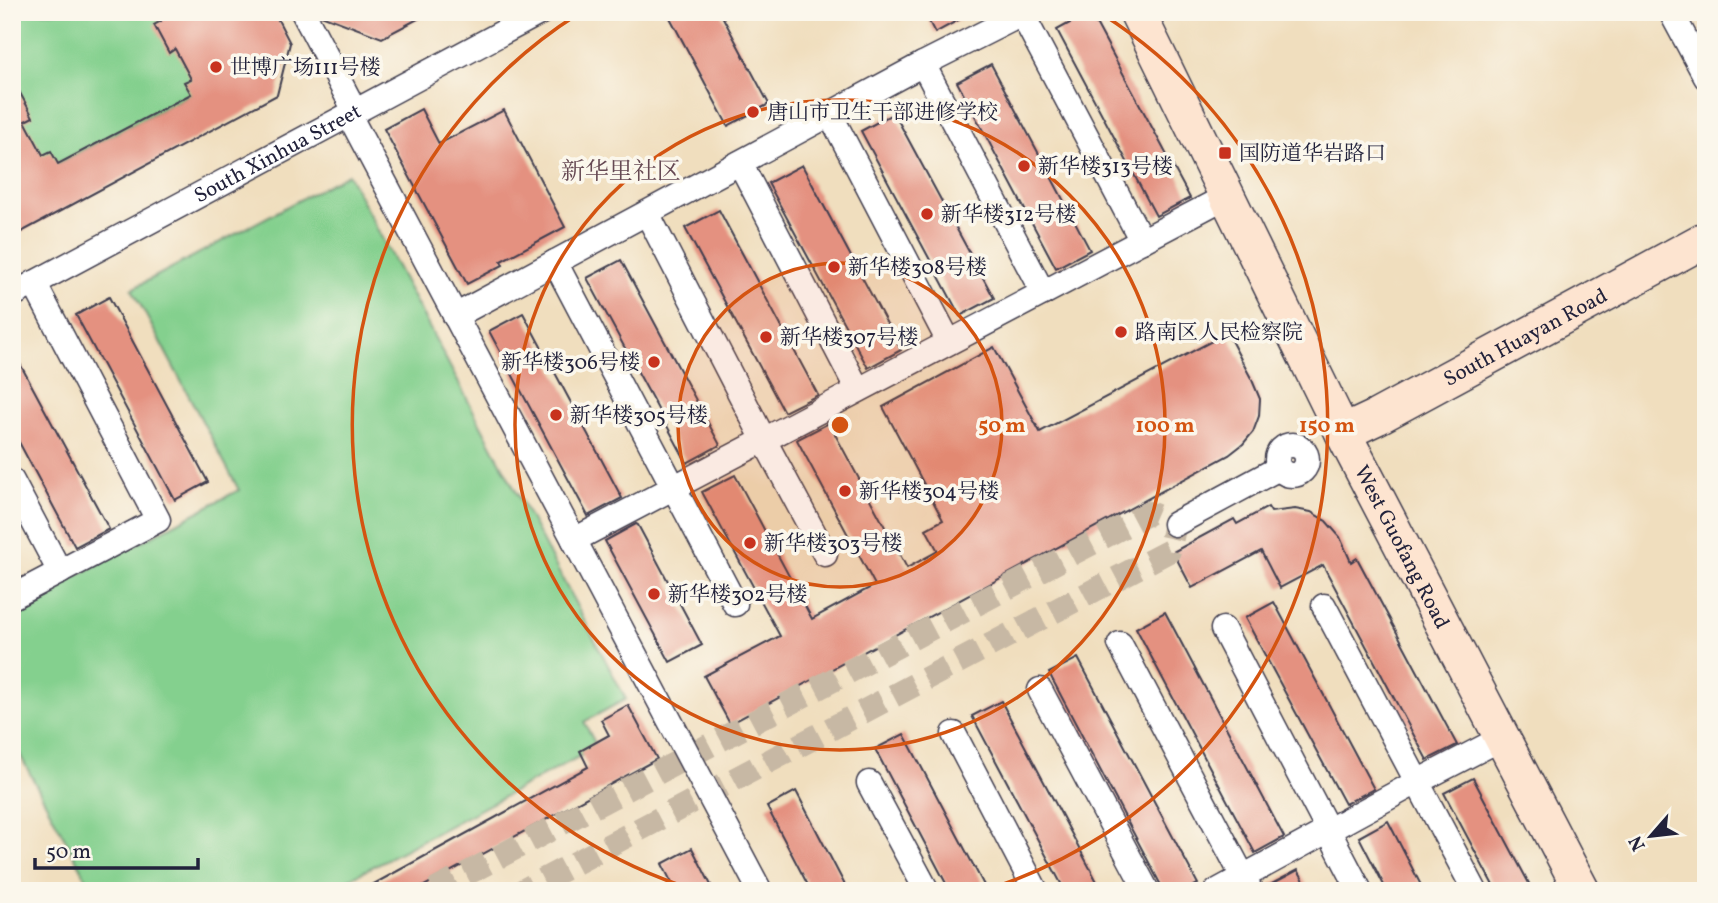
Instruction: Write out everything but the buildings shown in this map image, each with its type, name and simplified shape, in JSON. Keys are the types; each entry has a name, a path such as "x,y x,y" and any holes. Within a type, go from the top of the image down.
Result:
{"street":[{"path":"303,12 455,316 759,891"},
{"name":"South Xinhua Street","path":"19,289 541,12"},
{"name":"West Guofang Road","path":"1136,12 1227,196 1323,443 1502,738 1582,891"},
{"path":"1671,12 1706,77"},
{"path":"455,316 1023,13 1142,241"},
{"path":"923,64 1043,293"},
{"path":"830,114 949,342"},
{"path":"740,163 858,390"},
{"path":"574,540 1227,196"},
{"path":"647,213 825,554"},
{"name":"South Huayan Road","path":"1323,443 1377,417 1706,239"},
{"path":"555,262 735,604"},
{"path":"12,597 158,520 19,289"},
{"path":"1175,524 1279,468 1278,454 1284,447 1323,443"},
{"path":"12,481 60,572"},
{"path":"1324,607 1475,891"},
{"path":"1223,629 1360,891"},
{"path":"1120,644 1247,884"},
{"path":"1040,690 1147,891"},
{"path":"954,734 1036,891"},
{"path":"1217,891 1247,884 1328,831 1502,738"},
{"path":"869,783 927,891"}],"green space":[{"path":"12,12 216,12 244,66 36,175 12,130"},
{"path":"348,174 626,699 584,722 597,747 327,891 93,891 12,740 12,610 239,490 132,289"}],"tunnel":[{"path":"434,891 1149,513 1175,524 1169,551 522,891"}],"place":[{"name":"世博广场111号楼","path":"216,67"},
{"name":"唐山市卫生干部进修学校","path":"753,112"},
{"name":"国防道华岩路口","path":"1225,153"},
{"name":"新华楼313号楼","path":"1024,166"},
{"name":"新华楼312号楼","path":"927,214"},
{"name":"新华楼308号楼","path":"834,267"},
{"name":"路南区人民检察院","path":"1121,332"},
{"name":"新华楼307号楼","path":"766,337"},
{"name":"新华楼306号楼","path":"654,362"},
{"name":"新华楼305号楼","path":"556,415"},
{"name":"新华楼304号楼","path":"845,491"},
{"name":"新华楼303号楼","path":"750,543"},
{"name":"新华楼302号楼","path":"654,594"}],"district":[{"name":"新华里社区","path":"621,171"}]}
